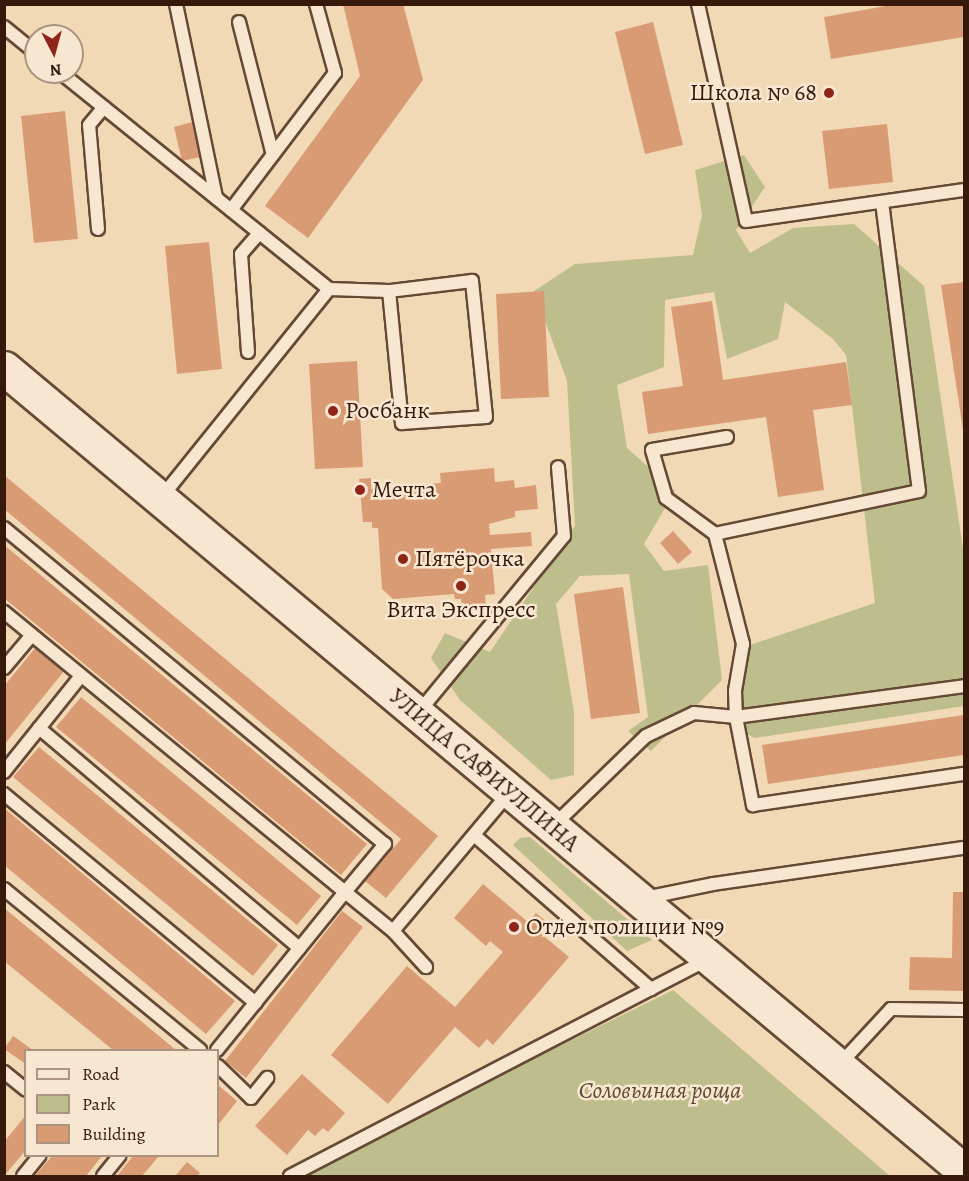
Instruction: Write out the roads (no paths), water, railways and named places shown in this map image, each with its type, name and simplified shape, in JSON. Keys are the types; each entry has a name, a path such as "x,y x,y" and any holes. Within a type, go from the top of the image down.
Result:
{"street":[{"name":"УЛИЦА САФИУЛЛИНА","path":"4,368 638,899 712,957 964,1171"}],"lane":[{"path":"176,4 216,198"},
{"path":"231,210 335,73 316,4"},
{"path":"698,4 746,221 964,190"},
{"path":"239,22 273,155"},
{"path":"4,27 24,43"},
{"path":"75,84 329,289 389,291 472,281 486,417 402,423 389,291"},
{"path":"98,229 89,125 104,107"},
{"path":"715,534 920,491 882,202"},
{"path":"248,352 241,254 259,232"},
{"path":"160,499 329,289"},
{"path":"727,437 652,450 666,498 715,534 743,644 735,691 736,717 753,805 964,774"},
{"path":"417,714 564,536 558,467"},
{"path":"4,528 385,844 218,1049"},
{"path":"4,612 393,931 426,967"},
{"path":"4,668 32,635"},
{"path":"4,772 81,676"},
{"path":"552,827 646,736 694,713 736,717 964,686"},
{"path":"39,728 300,948"},
{"path":"393,931 510,792"},
{"path":"4,794 255,1003"},
{"path":"474,835 651,989"},
{"path":"638,899 713,884 964,848"},
{"path":"4,889 199,1049"},
{"path":"290,1176 712,957"},
{"path":"840,1065 891,1009 964,1010"},
{"path":"219,1067 251,1098 267,1078"},
{"path":"4,1072 24,1088"},
{"path":"23,1176 37,1157"},
{"path":"103,1176 117,1157"}],"place":[{"name":"Школа № 68","path":"829,93"},
{"name":"Росбанк","path":"333,411"},
{"name":"Мечта","path":"360,490"},
{"name":"Пятёрочка","path":"403,559"},
{"name":"Вита Экспресс","path":"461,586"},
{"name":"Отдел полиции №9","path":"514,927"}],"park label":[{"name":"Соловьиная роща","path":"660,1091"}]}
